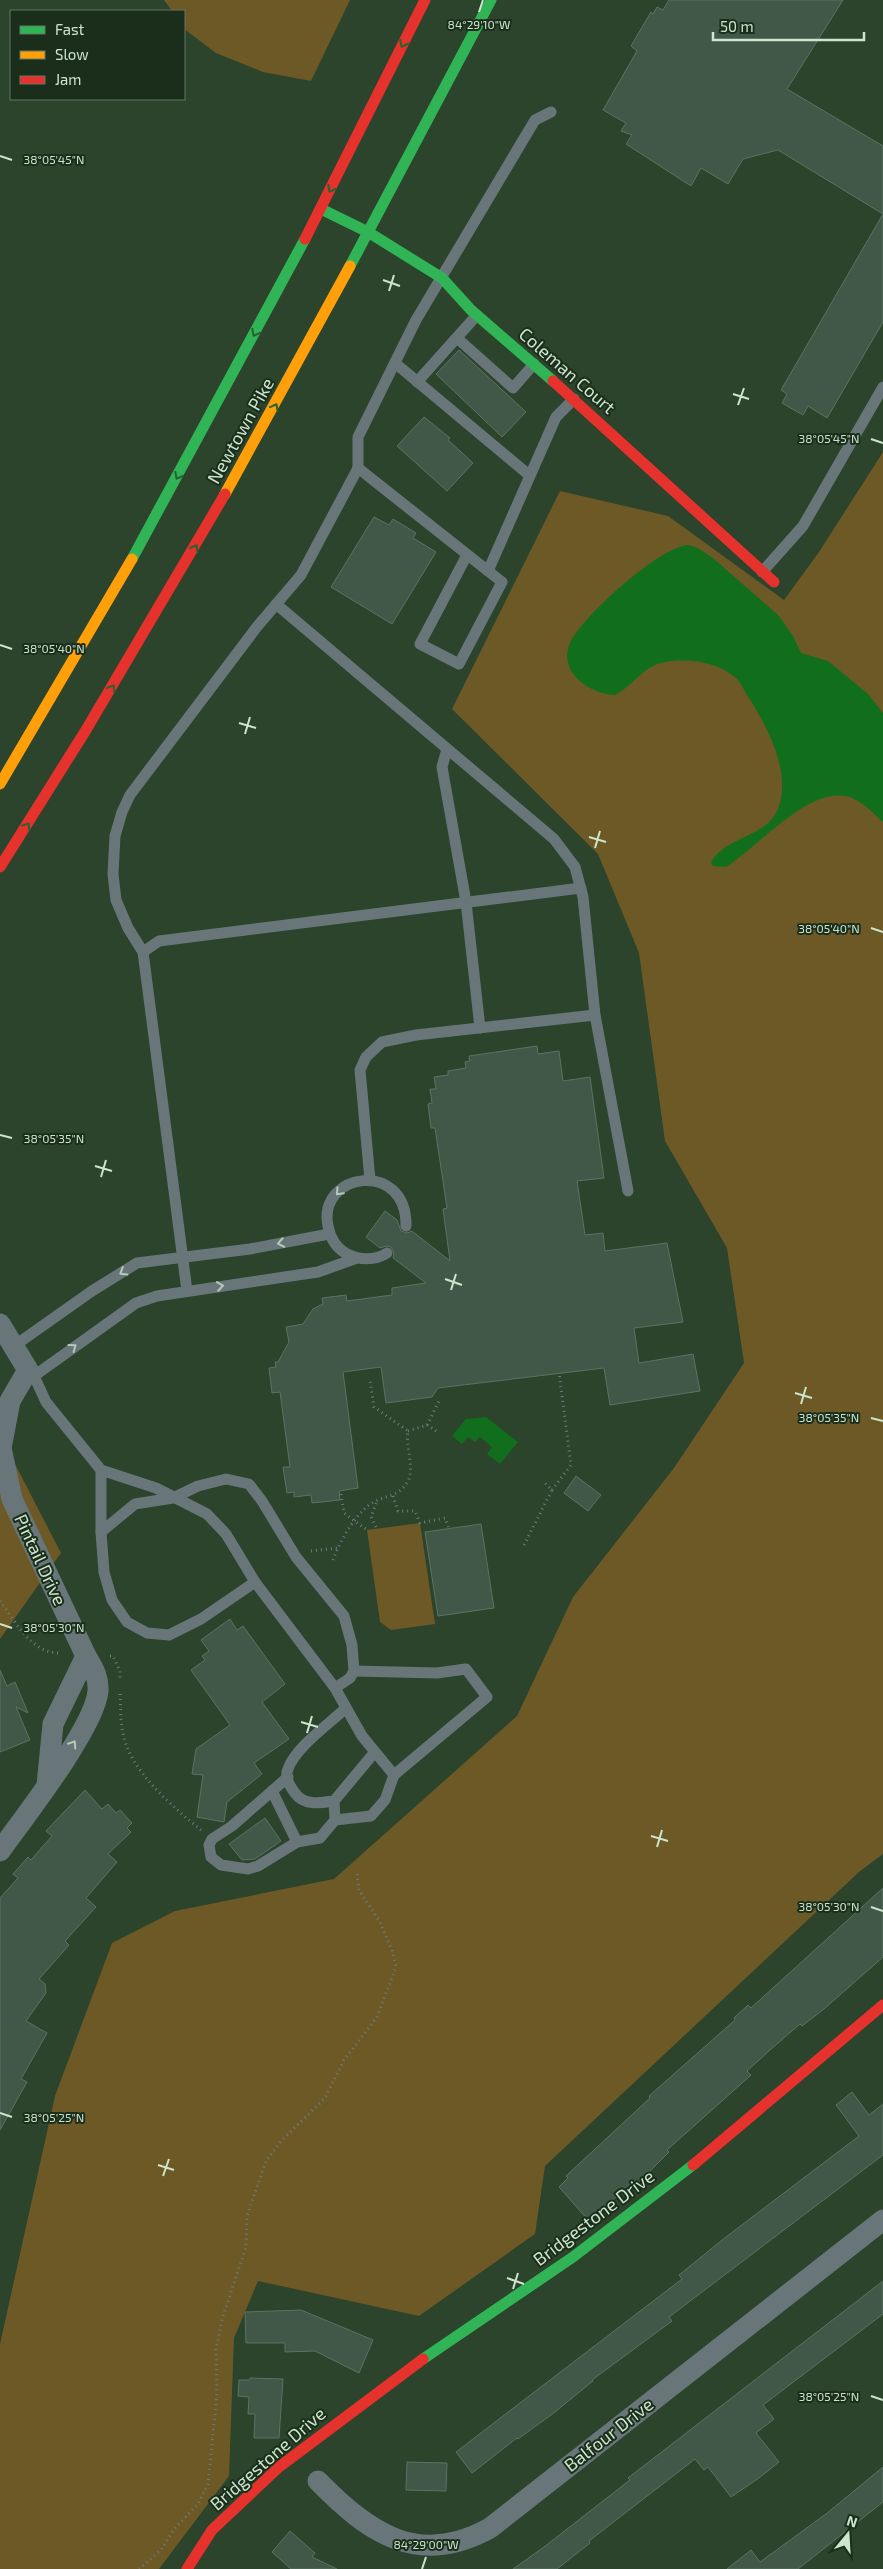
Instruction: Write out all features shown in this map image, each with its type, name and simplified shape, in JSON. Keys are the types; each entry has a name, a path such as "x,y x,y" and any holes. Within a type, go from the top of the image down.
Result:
{"main road":[{"name":"Newtown Pike","path":"0,784 140,547 321,209 425,0"},
{"name":"Newtown Pike","path":"0,867 30,822 180,574 297,368 491,0"},
{"name":"Coleman Court","path":"321,209 368,232 442,278 477,316 574,399 774,582"},
{"name":"Bridgestone Drive","path":"187,2569 212,2530 279,2468 395,2378 573,2257 718,2146 883,2004"}],"street":[{"path":"0,1324 31,1373"},
{"name":"Pintail Drive","path":"0,1851 47,1785 90,1716 98,1692 97,1676 12,1500 1,1448 10,1401 31,1373"},
{"name":"Pintail Drive","path":"47,1785 53,1724 86,1656"},
{"name":"Balfour Drive","path":"318,2481 346,2508 386,2536 417,2544 446,2546 468,2540 490,2528 883,2220"}],"lane":[{"path":"186,1291 143,952 128,928 116,900 113,874 114,836 130,795 276,604 301,575 358,468 358,437 416,320 535,120 551,112"},
{"path":"417,382 477,316"},
{"path":"457,338 513,388 534,364"},
{"path":"395,363 529,476"},
{"path":"762,572 803,526 883,386"},
{"path":"488,571 556,417 574,399"},
{"path":"358,468 502,582 459,664 420,644 467,555"},
{"path":"276,604 554,839 575,867 581,888 594,1015 628,1191"},
{"path":"447,749 442,766 466,902 480,1028"},
{"path":"143,952 159,941 581,888"},
{"path":"370,1180 360,1070 366,1057 382,1042 480,1028 594,1015"},
{"path":"387,1253 370,1259 357,1258 340,1249 329,1234 326,1220 328,1207 335,1195 344,1186 357,1181 370,1180 383,1183 394,1191 402,1201 406,1214 406,1226"},
{"path":"14,1346 92,1290 137,1263 250,1249 329,1234"},
{"path":"357,1258 318,1272 186,1291 157,1296 136,1303 31,1373 46,1402 101,1470 156,1488 207,1514 226,1534 255,1582 335,1688 362,1736 374,1753 394,1775"},
{"path":"101,1470 101,1532 104,1572 112,1600 127,1622 147,1633 169,1635 201,1620 255,1582"},
{"path":"101,1532 135,1504 173,1498 198,1486 226,1479 249,1484 262,1500 296,1557 344,1616 352,1645 354,1671 350,1678 335,1688"},
{"path":"335,1820 371,1816 385,1800 394,1775 487,1697 466,1669 437,1673 354,1671"},
{"path":"346,1708 297,1754 287,1770 288,1784 298,1798 316,1804 334,1801 374,1753"},
{"path":"288,1777 232,1826 212,1839 209,1845 211,1857 221,1865 248,1870 298,1842 320,1838 335,1820 334,1801"},
{"path":"272,1791 298,1842"}],"path":[{"path":"524,1545 552,1490 571,1464 559,1373"},
{"path":"370,1382 374,1408 408,1431"},
{"path":"408,1431 427,1425 440,1399"},
{"path":"427,1425 440,1433"},
{"path":"333,1560 354,1522 370,1505 378,1500 393,1496 407,1482 410,1474 406,1440 408,1431"},
{"path":"545,1483 552,1490"},
{"path":"341,1494 344,1513 367,1530"},
{"path":"393,1496 398,1511 415,1511 420,1522 445,1518 450,1528"},
{"path":"376,1527 372,1516 378,1500"},
{"path":"305,1551 338,1548"},
{"path":"139,2569 161,2550 174,2529 198,2504 208,2484 217,2394 216,2350 222,2319 246,2247 247,2216 266,2161 282,2140 325,2098 344,2060 377,2017 396,1967 392,1950 380,1922 359,1890 357,1874"}],"shaded area":[{"path":"164,0 350,0 311,81 263,72 216,53 185,30 185,10 171,10"},
{"path":"883,452 883,1854 859,1872 545,2166 535,2234 419,2316 258,2281 234,2338 229,2476 159,2569 0,2569 0,2344 55,2096 112,1943 175,1911 334,1879 517,1716 573,1597 674,1468 744,1363 727,1248 665,1141 639,953 598,854 452,709 560,491 668,516 784,600 819,552"},
{"path":"689,545 698,548 714,559 779,616 793,636 801,653 828,661 868,694 883,713 883,822 866,806 850,797 830,796 814,801 798,810 726,867 713,866 711,862 718,853 727,846 757,831 774,816 779,806 782,792 782,778 775,748 769,733 740,682 730,673 712,665 693,661 674,661 651,667 615,695 605,694 586,686 572,672 567,654 570,643 577,631 606,601 642,569 676,548"},
{"path":"486,1417 518,1442 500,1464 487,1454 492,1447 480,1437 475,1442 468,1437 462,1444 452,1436 466,1419"},
{"path":"0,1435 61,1553 0,1639"},
{"path":"420,1523 435,1624 391,1630 380,1622 367,1530"}],"building":[{"path":"669,0 843,0 787,89 883,146 883,214 778,150 743,159 728,184 701,168 691,186 626,144 632,135 621,131 626,123 603,110 637,51 631,46 651,12 653,14 657,7 663,10"},
{"path":"883,214 883,322 827,418 808,406 803,415 782,403 787,394 781,390"},
{"path":"459,350 526,412 502,437 436,374"},
{"path":"424,417 450,438 448,440 473,463 447,491 397,446"},
{"path":"374,517 389,525 393,519 416,533 413,538 436,552 392,624 331,587"},
{"path":"537,1046 538,1054 559,1051 563,1081 590,1077 604,1178 577,1181 585,1235 603,1233 605,1251 667,1243 683,1322 634,1328 639,1363 693,1354 700,1391 610,1405 604,1368 438,1388 432,1397 386,1403 381,1367 343,1372 358,1488 339,1491 340,1500 312,1503 311,1495 294,1497 294,1492 287,1493 283,1467 290,1467 280,1392 272,1393 269,1368 276,1367 275,1362 278,1362 289,1342 286,1327 303,1324 313,1309 323,1304 322,1298 346,1295 347,1301 392,1295 392,1288 426,1283 393,1258 394,1253 391,1247 380,1248 366,1237 385,1211 397,1220 401,1231 407,1233 412,1231 450,1261 443,1209 447,1208 435,1128 431,1128 428,1104 432,1103 430,1089 436,1089 434,1077 448,1075 448,1071 466,1068 465,1062 470,1061 469,1056"},
{"path":"576,1476 601,1495 588,1511 564,1493"},
{"path":"481,1524 494,1608 438,1616 425,1532"},
{"path":"230,1619 237,1630 243,1626 285,1684 262,1702 289,1739 254,1763 262,1774 227,1802 224,1822 197,1817 203,1775 192,1774 196,1749 230,1725 191,1670 205,1660 202,1656 209,1651 201,1640"},
{"path":"0,1670 7,1686 15,1682 28,1713 16,1707 30,1740 0,1752"},
{"path":"85,1790 102,1809 108,1804 116,1813 120,1810 132,1823 127,1828 131,1832 108,1854 117,1862 86,1898 96,1907 65,1941 69,1945 39,1979 45,1984 46,1993 26,2021 47,2033 21,2079 27,2082 0,2130 0,1898 18,1878 13,1874 28,1857 31,1860 52,1836 46,1831"},
{"path":"265,1818 281,1841 255,1859 242,1860 229,1844"},
{"path":"883,1888 883,1957 824,2009 802,2026 800,2024 770,2050 747,2071 751,2075 667,2150 669,2152 637,2184 634,2181 589,2221 559,2187 568,2178 566,2176 650,2098 649,2096 735,2020 734,2018 748,2005 751,2008"},
{"path":"852,2092 869,2115 883,2104 883,2155 669,2317 672,2321 592,2380 551,2415 517,2438 472,2473 456,2452 682,2279 679,2275 726,2237 859,2136 836,2105"},
{"path":"883,2281 883,2314 763,2405 774,2419 756,2433 779,2462 759,2478 731,2497 708,2467 704,2470 695,2459 589,2541 590,2543 557,2569 513,2569 544,2547 630,2480 628,2478"},
{"path":"301,2310 373,2340 359,2373 315,2351 285,2352 285,2343 246,2343 245,2312"},
{"path":"250,2378 283,2379 279,2438 254,2438 255,2414 248,2414 249,2397 238,2396 239,2380 249,2380"},
{"path":"407,2462 447,2463 446,2491 406,2490"},
{"path":"883,2467 883,2502 798,2569 727,2569 751,2550 760,2562 826,2514"},
{"path":"290,2531 315,2553 312,2557 337,2569 291,2569 272,2552"}],"traffic: fast":[{"path":"350,266 491,0"},
{"path":"321,209 368,232 442,278 471,310 553,381"},
{"path":"132,559 305,239"},
{"path":"423,2359 573,2257 693,2165"}],"traffic: slow":[{"path":"225,494 350,266"},
{"path":"0,784 132,559"}],"traffic: jam":[{"path":"305,239 425,0"},
{"path":"553,381 774,582"},
{"path":"0,867 86,730 225,494"},
{"path":"693,2165 883,2005"},
{"path":"187,2569 212,2530 279,2467 423,2359"}]}
